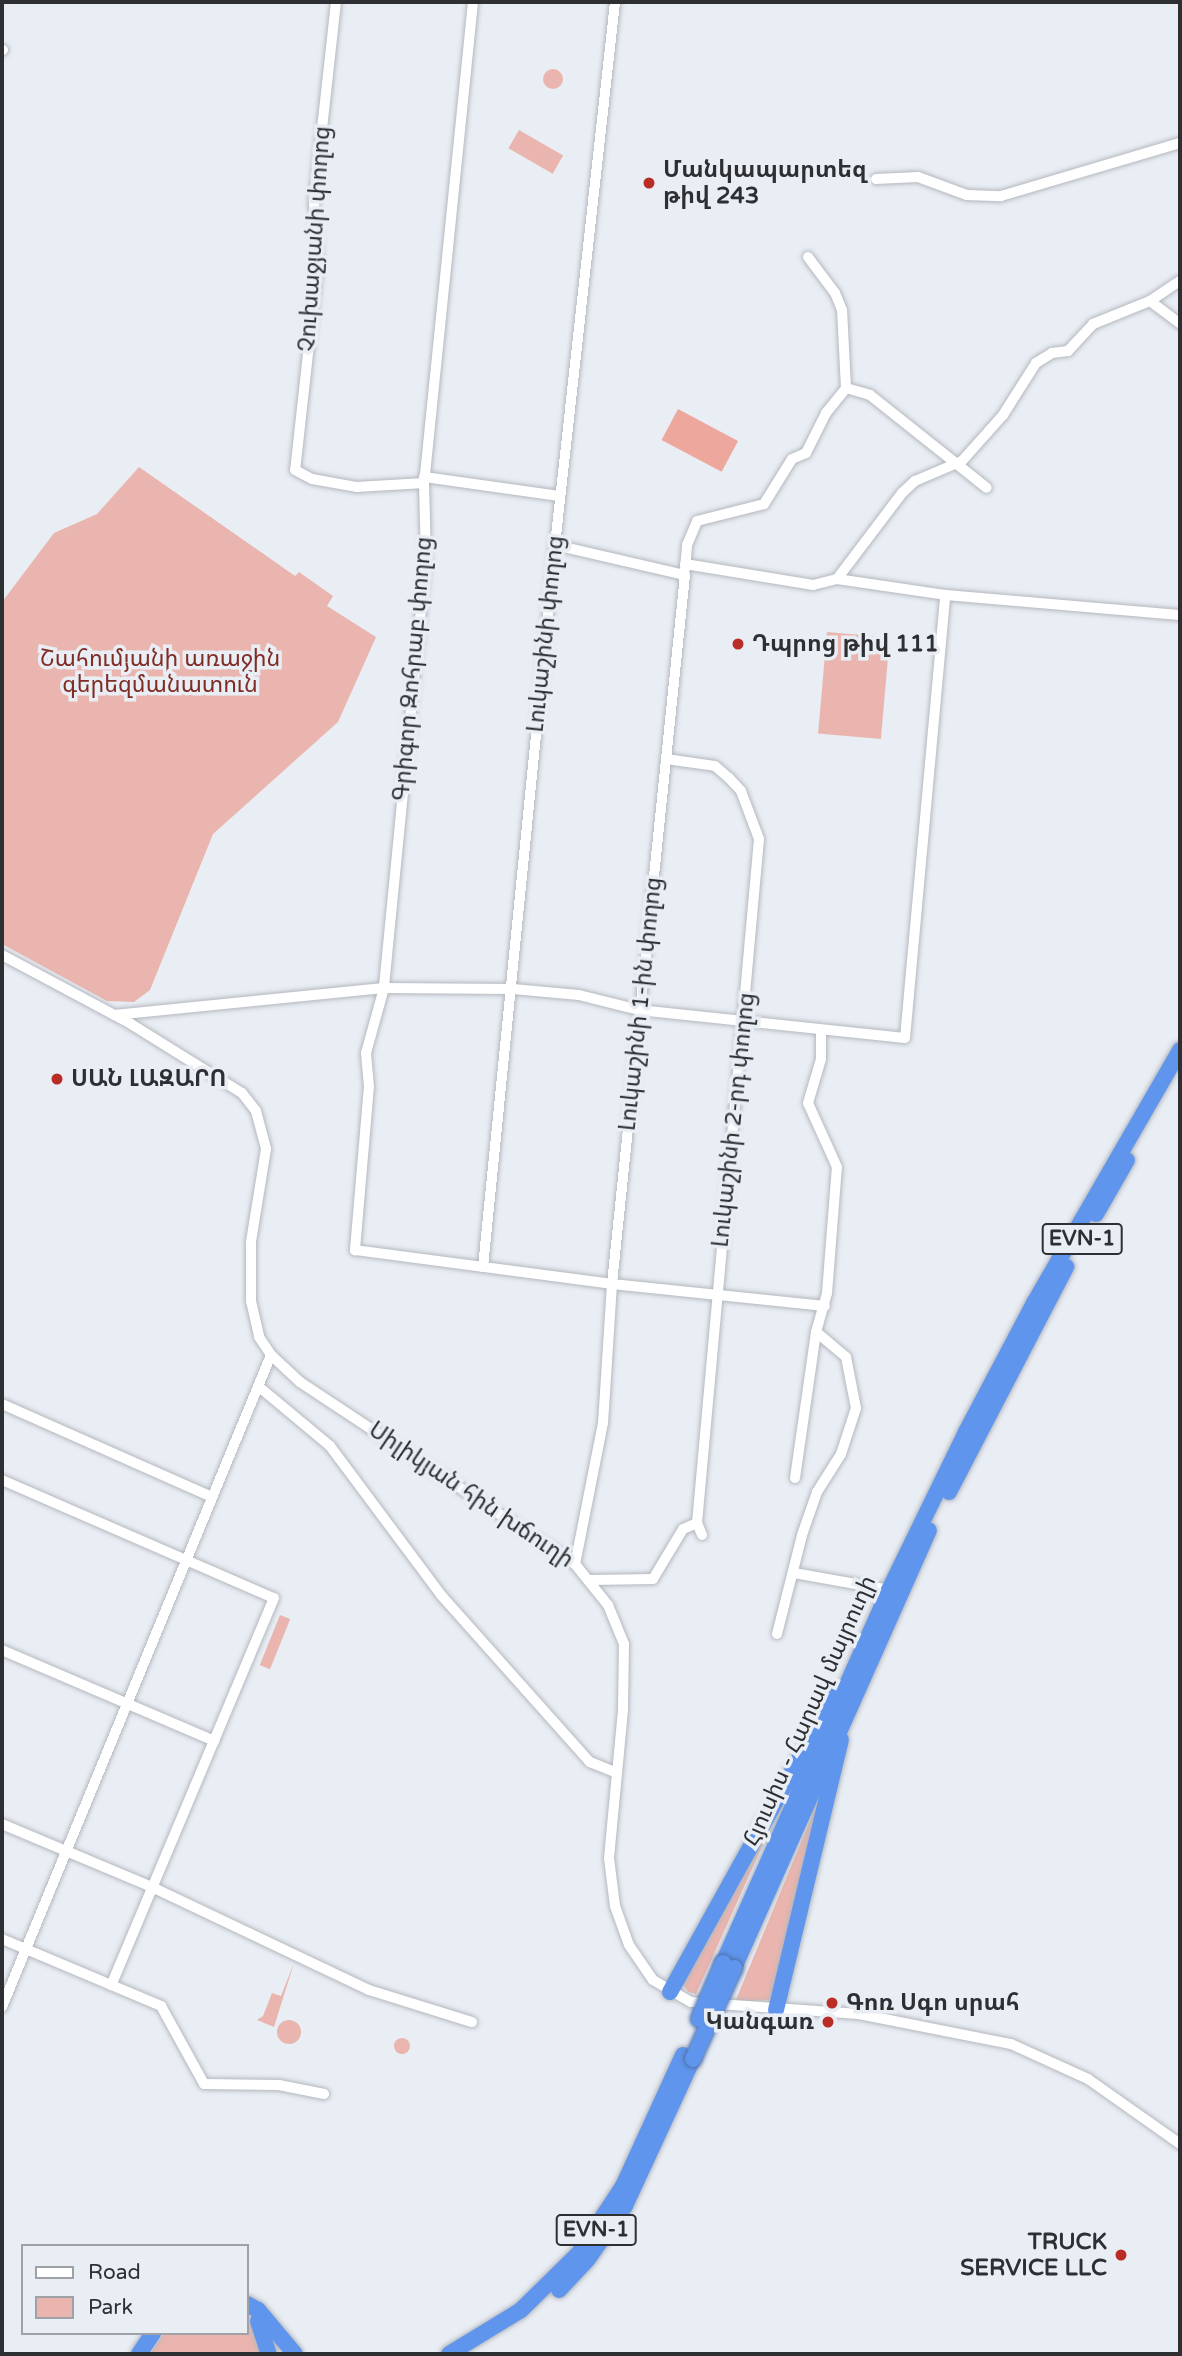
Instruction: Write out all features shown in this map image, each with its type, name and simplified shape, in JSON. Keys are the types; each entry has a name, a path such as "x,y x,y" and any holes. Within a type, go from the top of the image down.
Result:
{"highway":[{"name":"Հյուսիս - Հարավ մայրուղի","path":"474,2354 543,2305 588,2259 640,2178 688,2057 889,1590 1034,1303 1180,1050"},
{"name":"Հյուսիս - Հարավ մայրուղի","path":"728,1966 930,1530 1017,1357 1180,1071"},
{"path":"670,1992 828,1700 848,1681"},
{"path":"776,2010 841,1745 843,1720"},
{"name":"Հյուսիս - Հարավ մայրուղի","path":"449,2354 521,2310 579,2253 623,2186 681,2074"},
{"path":"248,2306 258,2310 295,2354"},
{"path":"248,2307 265,2332 269,2354"},
{"path":"139,2354 152,2335"}],"street":[{"name":"Չուխաջյանի փողոց","path":"336,2 314,202 318,263 295,470 312,479 357,487 424,480 560,496"},
{"name":"Գրիգոր Զոհրաբ փողոց","path":"473,2 424,480 426,558 384,988 366,1054 369,1086 355,1250 483,1267"},
{"name":"Լուկաշինի փողոց","path":"483,1267 513,989 560,496 615,2"},
{"path":"876,178 919,177 967,195 1001,196 1180,143"},
{"path":"808,257 842,310 846,388 870,395 987,488"},
{"path":"836,579 902,493 915,481 958,463 1003,415 1036,363 1052,353 1068,351 1093,324 1150,301 1180,281"},
{"path":"1150,301 1180,324"},
{"name":"Լուկաշինի 1-ին փողոց","path":"575,1563 603,1423 612,1284 685,569 697,521 764,504 792,459 806,453 826,414 846,388"},
{"path":"555,545 685,569 813,585 836,579 945,595 1180,615"},
{"path":"114,1015 384,988 513,989 579,995 639,1010 744,1018 821,1031 905,1038 945,595"},
{"name":"Լուկաշինի 2-րդ փողոց","path":"666,759 715,766 729,778 741,791 759,839 696,1523"},
{"name":"Սիլիկյան հին խճուղի","path":"2,955 225,1079 256,1111 265,1149 251,1242 251,1301 259,1337 271,1355 300,1382 575,1563 608,1605 624,1644 617,1773 609,1836 615,1906 639,1964 670,1992 691,2002 859,2014 1011,2044 1088,2079 1180,2144"},
{"path":"795,1478 816,1332 825,1306 837,1167 808,1103 821,1059 821,1031"},
{"path":"483,1267 612,1284 825,1306"},
{"path":"777,1634 817,1492 841,1454 856,1408 846,1357 816,1332"},
{"path":"2,2007 271,1355"},
{"path":"258,1386 330,1446 441,1595 590,1762 617,1773"},
{"path":"2,1404 212,1497"},
{"path":"2,1480 274,1598 111,1985"},
{"path":"591,1580 653,1579 683,1529 696,1523 702,1535"},
{"path":"794,1573 889,1590"},
{"path":"2,1650 214,1741"},
{"path":"2,1824 68,1849 369,1990 472,2022"},
{"path":"2,1939 161,2006 204,2084 279,2085 324,2094"}],"green space":[{"path":"553,69 560,72 563,79 560,86 553,89 546,86 543,79 546,72"},
{"path":"519,130 563,155 553,174 508,148"},
{"name":"Շահումյանի առաջին գերեզմանատուն","path":"139,467 295,576 299,572 333,596 327,606 376,637 338,722 213,834 150,990 134,1002 107,1001 2,944 2,602 54,533 97,514"},
{"path":"827,632 890,637 881,739 818,734"},
{"path":"280,1615 290,1619 270,1669 260,1665"},
{"path":"802,1757 696,1994 688,1992 681,1982"},
{"path":"826,1782 777,1983 769,2000 735,2002"},
{"path":"294,1963 274,2027 257,2020 263,2016 272,1993 281,1996"},
{"path":"289,2020 300,2027 301,2032 294,2043 289,2044 278,2037 277,2032 284,2021"},
{"path":"402,2038 408,2040 408,2052 402,2054 396,2052 394,2046 396,2040"},
{"path":"248,2319 255,2326 264,2354 150,2354 163,2335 248,2335"}],"shaded area":[{"path":"678,409 738,441 722,472 662,440"}],"place":[{"name":"Մանկապարտեզ թիվ 243","path":"649,183"},
{"name":"Դպրոց թիվ 111","path":"738,644"},
{"name":"ՍԱՆ ԼԱԶԱՐՈ","path":"57,1079"},
{"name":"Գոռ Սգո սրահ","path":"832,2003"},
{"name":"Կանգառ","path":"828,2022"},
{"name":"TRUCK SERVICE LLC","path":"1121,2255"}]}
